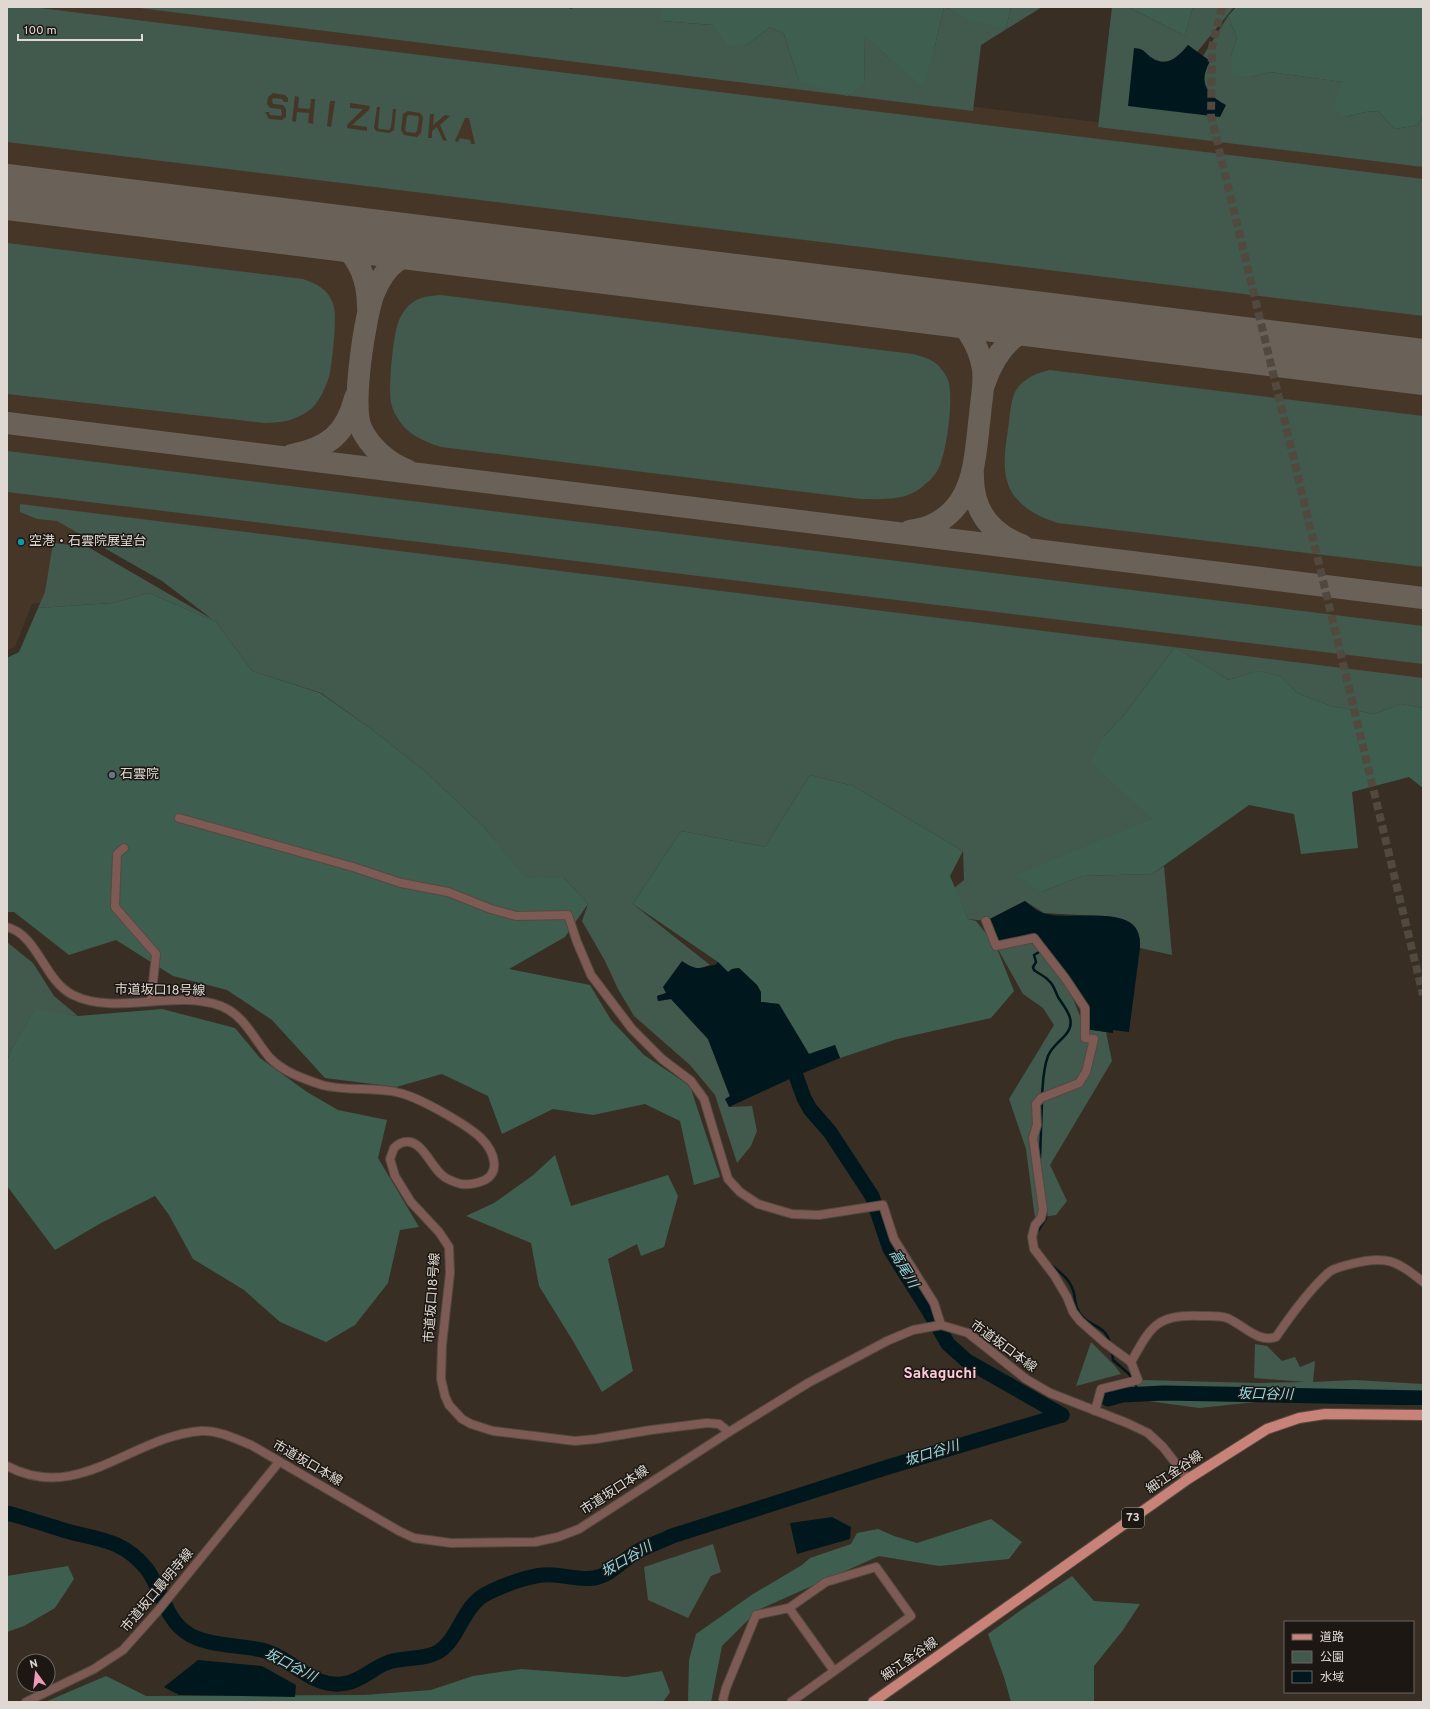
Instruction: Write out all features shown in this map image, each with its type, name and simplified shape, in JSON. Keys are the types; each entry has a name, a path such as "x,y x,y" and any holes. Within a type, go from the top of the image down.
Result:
{"main road":[{"name":"細江金谷線","path":"873,1702 1188,1479 1267,1429 1299,1418 1325,1414 1423,1415"}],"street":[{"path":"179,818 353,867 401,883 448,892 491,909 516,916 568,914 577,942 591,975 632,1029 662,1059 692,1081 704,1099 728,1179 740,1192 758,1204 792,1214 819,1215 884,1205 894,1238 934,1303 940,1325"},
{"path":"124,848 117,854 115,907 156,954 151,1002"},
{"path":"986,921 996,946 1034,938 1065,978 1085,1008 1085,1038 1094,1039 1086,1072 1079,1083 1041,1098 1036,1104 1037,1125 1033,1138 1043,1210 1032,1237 1034,1249 1054,1275 1067,1297 1073,1312 1080,1321 1131,1362 1138,1380 1101,1389 1095,1411"},
{"name":"市道坂口18号線","path":"7,927 22,935 52,977 70,994 94,1002 199,1002 221,1006 244,1022 270,1057 286,1071 329,1086 349,1090 388,1091 412,1097 469,1128 481,1138 489,1148 494,1158 494,1172 490,1177 471,1184 453,1182 442,1176 423,1152 416,1145 410,1142 398,1144 391,1153 390,1159 395,1176 411,1202 439,1232 449,1247 450,1273 442,1345 441,1379 449,1405 462,1419 471,1424 493,1431 575,1441 596,1440 651,1430 707,1423 719,1424 729,1432"},
{"path":"1131,1362 1152,1328 1160,1322 1180,1315 1226,1317 1260,1338 1268,1340 1276,1338 1293,1312 1329,1272 1369,1259 1389,1260 1407,1269 1423,1282"},
{"name":"市道坂口本線","path":"7,1466 16,1471 41,1478 66,1478 90,1471 171,1436 203,1431 233,1437 251,1445 399,1531 414,1538 451,1543 535,1542 558,1537 580,1529 729,1432 808,1383 887,1341 913,1330 940,1325 968,1333 1026,1379 1050,1393 1127,1423 1148,1433 1163,1447 1188,1479"},
{"name":"市道坂口最明寺線","path":"26,1702 94,1669 117,1654 138,1634 170,1597 279,1462"},
{"path":"724,1702 723,1699 726,1688 756,1615 789,1608 826,1582 876,1567 911,1616 791,1702"},
{"path":"789,1608 834,1671"}],"shaded area":[{"path":"7,7 177,7 1423,163 1423,701 78,531 71,599 32,604 15,647 7,650"}],"green space":[{"path":"7,7 32,7 1423,179 1423,316 7,142","holes":["273,93 285,95 288,98 288,102 284,102 282,99 273,98 272,100 273,104 283,105 286,109 286,117 282,120 269,119 265,112 269,112 270,115 281,116 282,114 281,109 270,108 267,104 268,97","295,96 299,97 298,108 310,109 311,99 315,99 313,124 308,123 309,113 297,112 296,122 292,121","330,101 335,101 331,127 327,126","350,103 370,106 369,110 352,125 367,127 367,131 347,128 347,125 363,109 350,108","377,107 380,107 379,129 389,130 391,127 393,109 396,109 394,130 389,133 376,131 374,128","408,111 420,113 423,117 421,133 417,137 404,135 401,130 403,114","430,114 434,114 433,125 445,115 450,116 440,125 447,141 443,140 437,127 432,131 432,138 428,138","465,118 469,118 475,144 471,144 470,140 460,138 458,142 455,141"]},
{"path":"131,7 568,7 571,9 574,7 662,7 662,21 713,25 748,44 770,27 784,34 799,81 864,84 865,35 888,57 934,50 944,7 1006,29 1011,7 1042,7 981,45 973,111"},
{"path":"662,7 944,7 934,50 923,87 865,36 864,84 847,96 799,81 784,34 770,27 748,44 727,46 713,25 662,21"},
{"path":"946,7 1011,7 1006,29 971,21"},
{"path":"1112,7 1128,7 1185,36 1193,7 1234,7 1197,52 1188,45 1175,58 1165,62 1154,59 1142,50 1135,48 1215,99 1208,90 1204,77 1210,61 1203,56 1228,16 1237,38 1231,56 1251,77 1270,72 1343,82 1345,117 1365,112 1378,111 1395,129 1418,125 1423,116 1423,167 1098,127"},
{"path":"1128,7 1193,7 1185,36"},
{"path":"1236,7 1423,7 1423,116 1418,125 1395,129 1378,111 1365,112 1345,117 1333,110 1342,82 1270,72 1251,77 1233,75 1231,56 1237,38 1228,16"},
{"path":"407,116 418,116 419,118 417,131 415,133 407,132 405,130"},
{"path":"7,243 303,279 313,283 322,288 328,294 335,312 335,331 331,363 329,377 324,390 314,406 306,413 283,421 265,423 7,394"},
{"path":"441,295 921,356 933,361 945,374 949,383 950,413 943,457 933,476 921,488 912,494 890,499 861,499 441,447 416,436 405,428 395,414 391,405 390,387 394,339 402,314 405,309 418,299"},
{"path":"1050,370 1423,416 1423,567 1058,523 1032,512 1020,503 1011,491 1006,475 1005,448 1011,407 1015,392 1025,380"},
{"path":"7,451 1423,626 1423,664 7,492"},
{"path":"20,504 1175,647 1125,714 1104,736 1152,819 1041,892 1082,876 1152,874 1164,866 1172,955 1140,948 1140,938 1115,917 1044,913 1025,901 986,921 968,919 954,888 964,880 963,851 853,786 810,775 765,847 681,831 633,904 710,965 694,968 666,993 657,996 658,1001 671,999 708,1039 730,1097 729,1107 752,1106 757,1131 751,1146 737,1163 715,1095 690,1065 634,1016 582,921 588,904 563,877 526,879 484,827 428,774 370,728 321,693 252,671 216,622 149,593 113,603 38,608 45,592 53,543 88,547 212,619 162,581 57,521 37,519 20,512"},
{"path":"149,593 216,622 252,671 320,693 370,728 428,774 484,827 526,878 563,877 588,904 565,937 509,969 590,985 611,1020 644,1055 690,1086 720,1177 694,1185 680,1121 645,1104 593,1115 553,1109 502,1134 488,1096 442,1074 396,1087 325,1078 272,1020 227,990 173,976 116,940 69,955 14,912 7,912 7,658 19,652 38,608 113,603"},
{"path":"1175,647 1423,678 1423,708 1401,704 1374,714 1331,706 1297,693 1280,676 1258,671 1228,680"},
{"path":"1175,647 1228,680 1258,671 1280,676 1297,693 1331,706 1374,714 1401,704 1423,708 1423,788 1409,777 1352,792 1358,848 1301,854 1294,814 1249,805 1152,874 1082,876 1041,892 1016,875 1152,819 1091,763 1104,736 1125,714"},
{"path":"810,775 853,786 963,851 950,876 968,919 976,921 996,946 1014,991 991,1018 897,1039 840,1058 835,1045 809,1054 779,1004 761,1002 761,992 757,985 739,968 732,969 728,972 718,962 633,904 681,831 765,847"},
{"path":"7,942 33,963 54,996 78,1016 35,1010 11,1050 7,1061"},
{"path":"1037,943 1065,978 1085,1029 1106,1032 1112,1061 1050,1165 1067,1201 1056,1215 1035,1218 1026,1149 1009,1099 1054,1025 1043,1008 1023,994 996,946"},
{"path":"35,1009 78,1016 162,1009 235,1028 260,1058 307,1092 338,1110 387,1120 378,1158 419,1227 400,1230 388,1283 355,1325 326,1342 280,1322 244,1290 193,1259 169,1215 155,1196 101,1223 55,1250 7,1186 7,1061 11,1050"},
{"path":"555,1155 571,1206 668,1175 678,1196 664,1247 641,1256 637,1244 608,1259 633,1371 602,1392 539,1286 531,1243 466,1216 494,1203 532,1176"},
{"path":"1091,1342 1121,1374 1076,1386"},
{"path":"1255,1344 1267,1346 1282,1361 1295,1357 1300,1367 1315,1361 1313,1382 1355,1380 1423,1384 1423,1406 1343,1402 1257,1402 1199,1408 1148,1401 1113,1400 1108,1391 1143,1380 1257,1383 1306,1382 1254,1378"},
{"path":"991,1519 1022,1542 1009,1559 939,1566 879,1556 758,1610 722,1646 711,1702 688,1702 689,1660 696,1634 753,1594 802,1565 810,1558 851,1544 857,1533 878,1529 917,1543"},
{"path":"713,1544 721,1572 711,1576 688,1618 648,1600 644,1567"},
{"path":"68,1566 74,1579 55,1608 24,1626 7,1632 7,1576"},
{"path":"1072,1576 1094,1601 1140,1604 1123,1630 1094,1666 1094,1702 1011,1702 1004,1677 988,1634"},
{"path":"521,1669 626,1677 662,1671 670,1692 663,1702 45,1702 106,1676 146,1696 364,1695 431,1690 473,1676"}],"water":[{"path":"1188,45 1210,61 1206,69 1205,82 1206,87 1213,97 1226,105 1220,117 1128,106 1134,48 1142,50 1154,59 1165,62 1175,58"},
{"path":"1025,901 1043,913 1053,915 1108,916 1120,918 1130,923 1137,930 1140,948 1129,1032 1113,1030 1113,1033 1085,1029 1085,1008 1034,938 996,946 986,921"},
{"path":"682,961 696,968 715,965 718,962 728,972 732,969 739,968 757,985 761,992 761,1002 779,1004 809,1054 835,1045 840,1058 796,1076 729,1107 725,1099 730,1096 708,1039 671,999 658,1001 657,996 666,993 663,987"},
{"path":"832,1517 851,1527 850,1539 797,1554 790,1523"},
{"path":"198,1660 262,1666 296,1685 295,1697 179,1695 164,1687"}],"waterway":[{"path":"1041,951 1034,955 1036,962 1033,967 1034,970 1052,984 1066,1009 1071,1023 1067,1033 1054,1046 1046,1061 1042,1096"},
{"name":"高尾川","path":"796,1076 804,1098 810,1109 830,1132 872,1196 890,1249 948,1344 967,1361 1062,1415"},
{"path":"1040,1158 1042,1101"},
{"path":"1038,1231 1046,1218 1046,1210"},
{"path":"1051,1265 1065,1277 1070,1284 1074,1293 1075,1303 1083,1317 1105,1332 1110,1344"},
{"name":"坂口谷川","path":"1112,1351 1113,1360 1129,1374 1138,1390 1205,1394"},
{"name":"坂口谷川","path":"1108,1399 1122,1395 1164,1393 1423,1398"},
{"name":"坂口谷川","path":"7,1513 118,1545 137,1558 146,1568 156,1584 173,1619 179,1627 194,1637 213,1643 262,1650 283,1659 313,1678 335,1684 347,1683 389,1662 432,1655 438,1652 451,1639 472,1605 479,1598 507,1584 522,1579 543,1575 556,1575 581,1579 594,1578 612,1570 634,1553 672,1536 888,1467 1062,1415"}],"taxiway":[{"path":"302,229 319,233 331,238 350,253 356,261 364,278 368,297 368,307"},
{"path":"407,470 393,463 374,447 364,435 358,417 358,382 360,361 370,305 376,288 390,267 397,261 417,252 453,247"},
{"path":"910,531 928,527 939,521 949,514 961,501 971,478 974,465 984,380 981,360 968,332 953,318 921,305"},
{"path":"984,385 992,365 998,355 1012,339 1031,327 1047,323 1063,323"},
{"path":"292,455 316,448 334,437 341,430 346,421 355,398"},
{"path":"7,423 1423,598"},
{"path":"973,474 973,487 979,509 985,518 1000,534 1022,545"}],"runway":[{"path":"7,192 1423,367"}],"tunnel":[{"path":"1222,7 1212,47 1211,116 1423,995"}],"place":[{"name":"空港・石雲院展望台","path":"21,542"},
{"name":"石雲院","path":"112,775"}],"district":[{"name":"Sakaguchi","path":"940,1374"}]}
